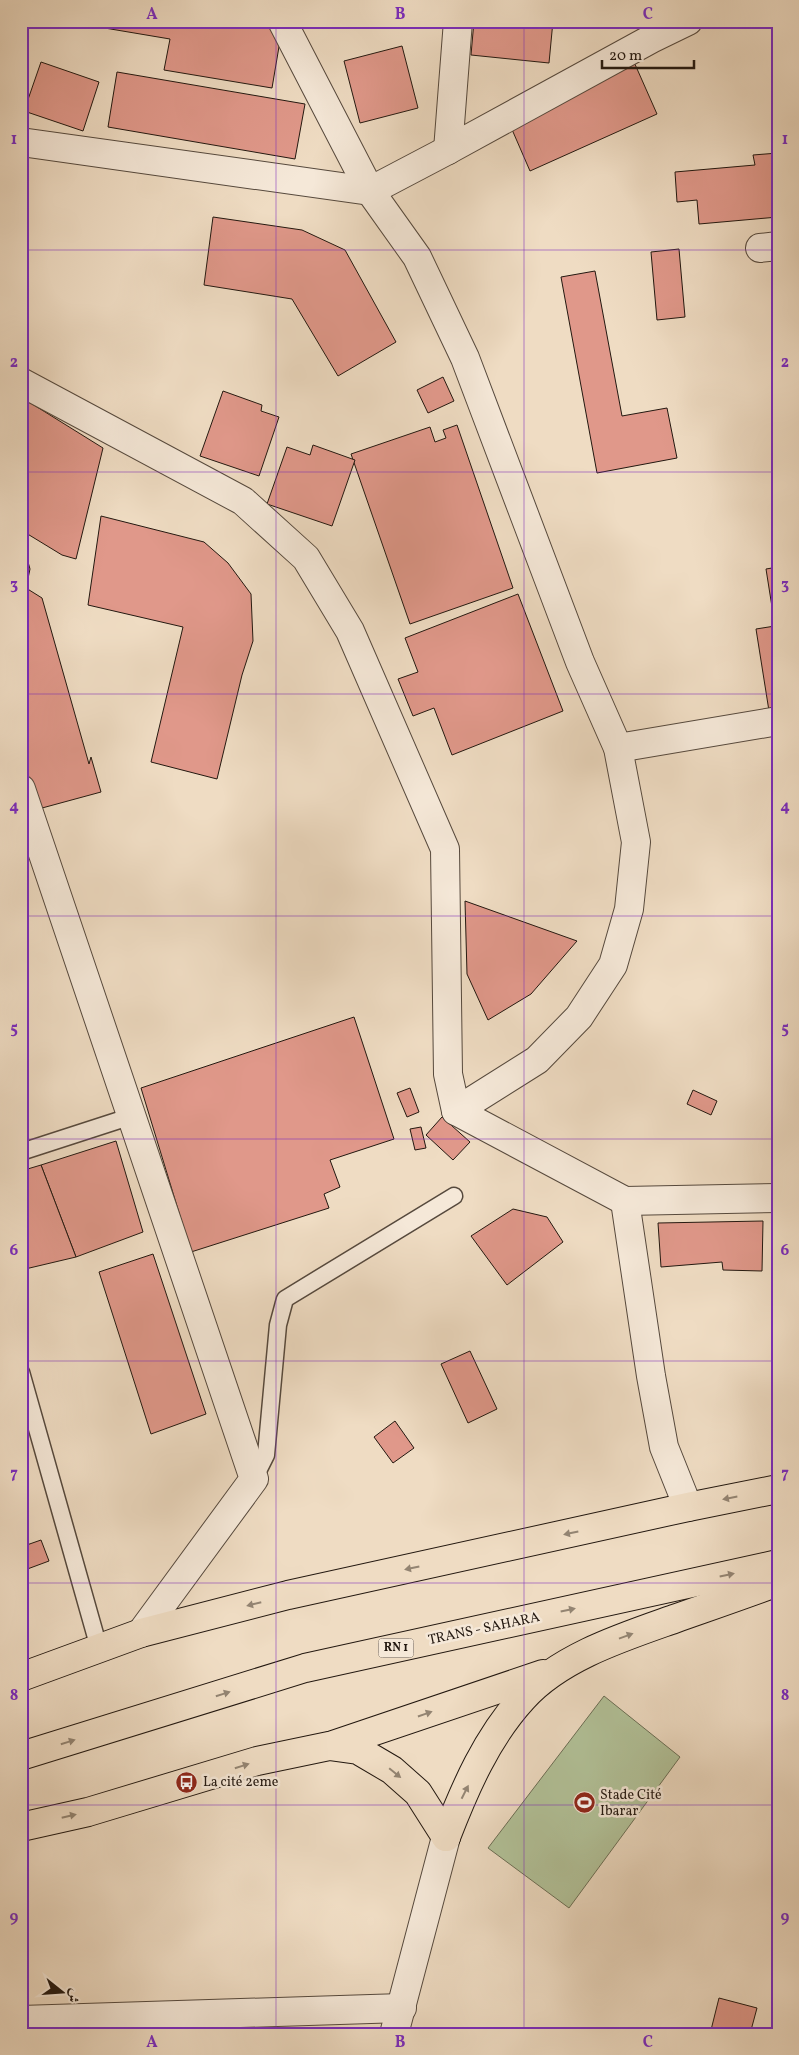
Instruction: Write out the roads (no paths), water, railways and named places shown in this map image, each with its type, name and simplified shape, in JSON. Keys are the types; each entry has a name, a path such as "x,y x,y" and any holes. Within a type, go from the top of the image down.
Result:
{"highway":[{"path":"21,1677 141,1633 288,1595 778,1489"},
{"name":"TRANS - SAHARA","path":"21,1756 305,1668 778,1564"},
{"path":"21,1827 88,1812 257,1761 329,1746 558,1669 618,1639 778,1582"},
{"path":"446,1837 462,1798 489,1744 524,1698 558,1669"},
{"path":"329,1746 358,1750 392,1770 418,1792 446,1837"}],"street":[{"path":"282,21 370,190 417,257 465,358 580,662 618,748 636,842 629,909 613,965 579,1017 537,1060 456,1110"},
{"path":"448,150 458,21"},
{"path":"21,142 370,190 448,150 651,30 688,21"},
{"path":"21,382 243,501 306,558 350,631 445,849 448,1074 456,1110 625,1201 778,1198"},
{"path":"618,748 778,721"},
{"path":"21,789 254,1479 141,1633"},
{"path":"625,1201 651,1376 664,1447 688,1507"},
{"path":"394,2034 446,1837"},
{"path":"21,2020 103,2026 402,2008"}],"lane":[{"path":"21,1152 132,1116"},
{"path":"254,1479 266,1454 278,1325 285,1299 454,1196"},
{"path":"21,1372 99,1648"}],"place":[{"name":"La cité 2eme","path":"187,1782"},
{"name":"Stade Cité Ibarar","path":"584,1803"}]}
